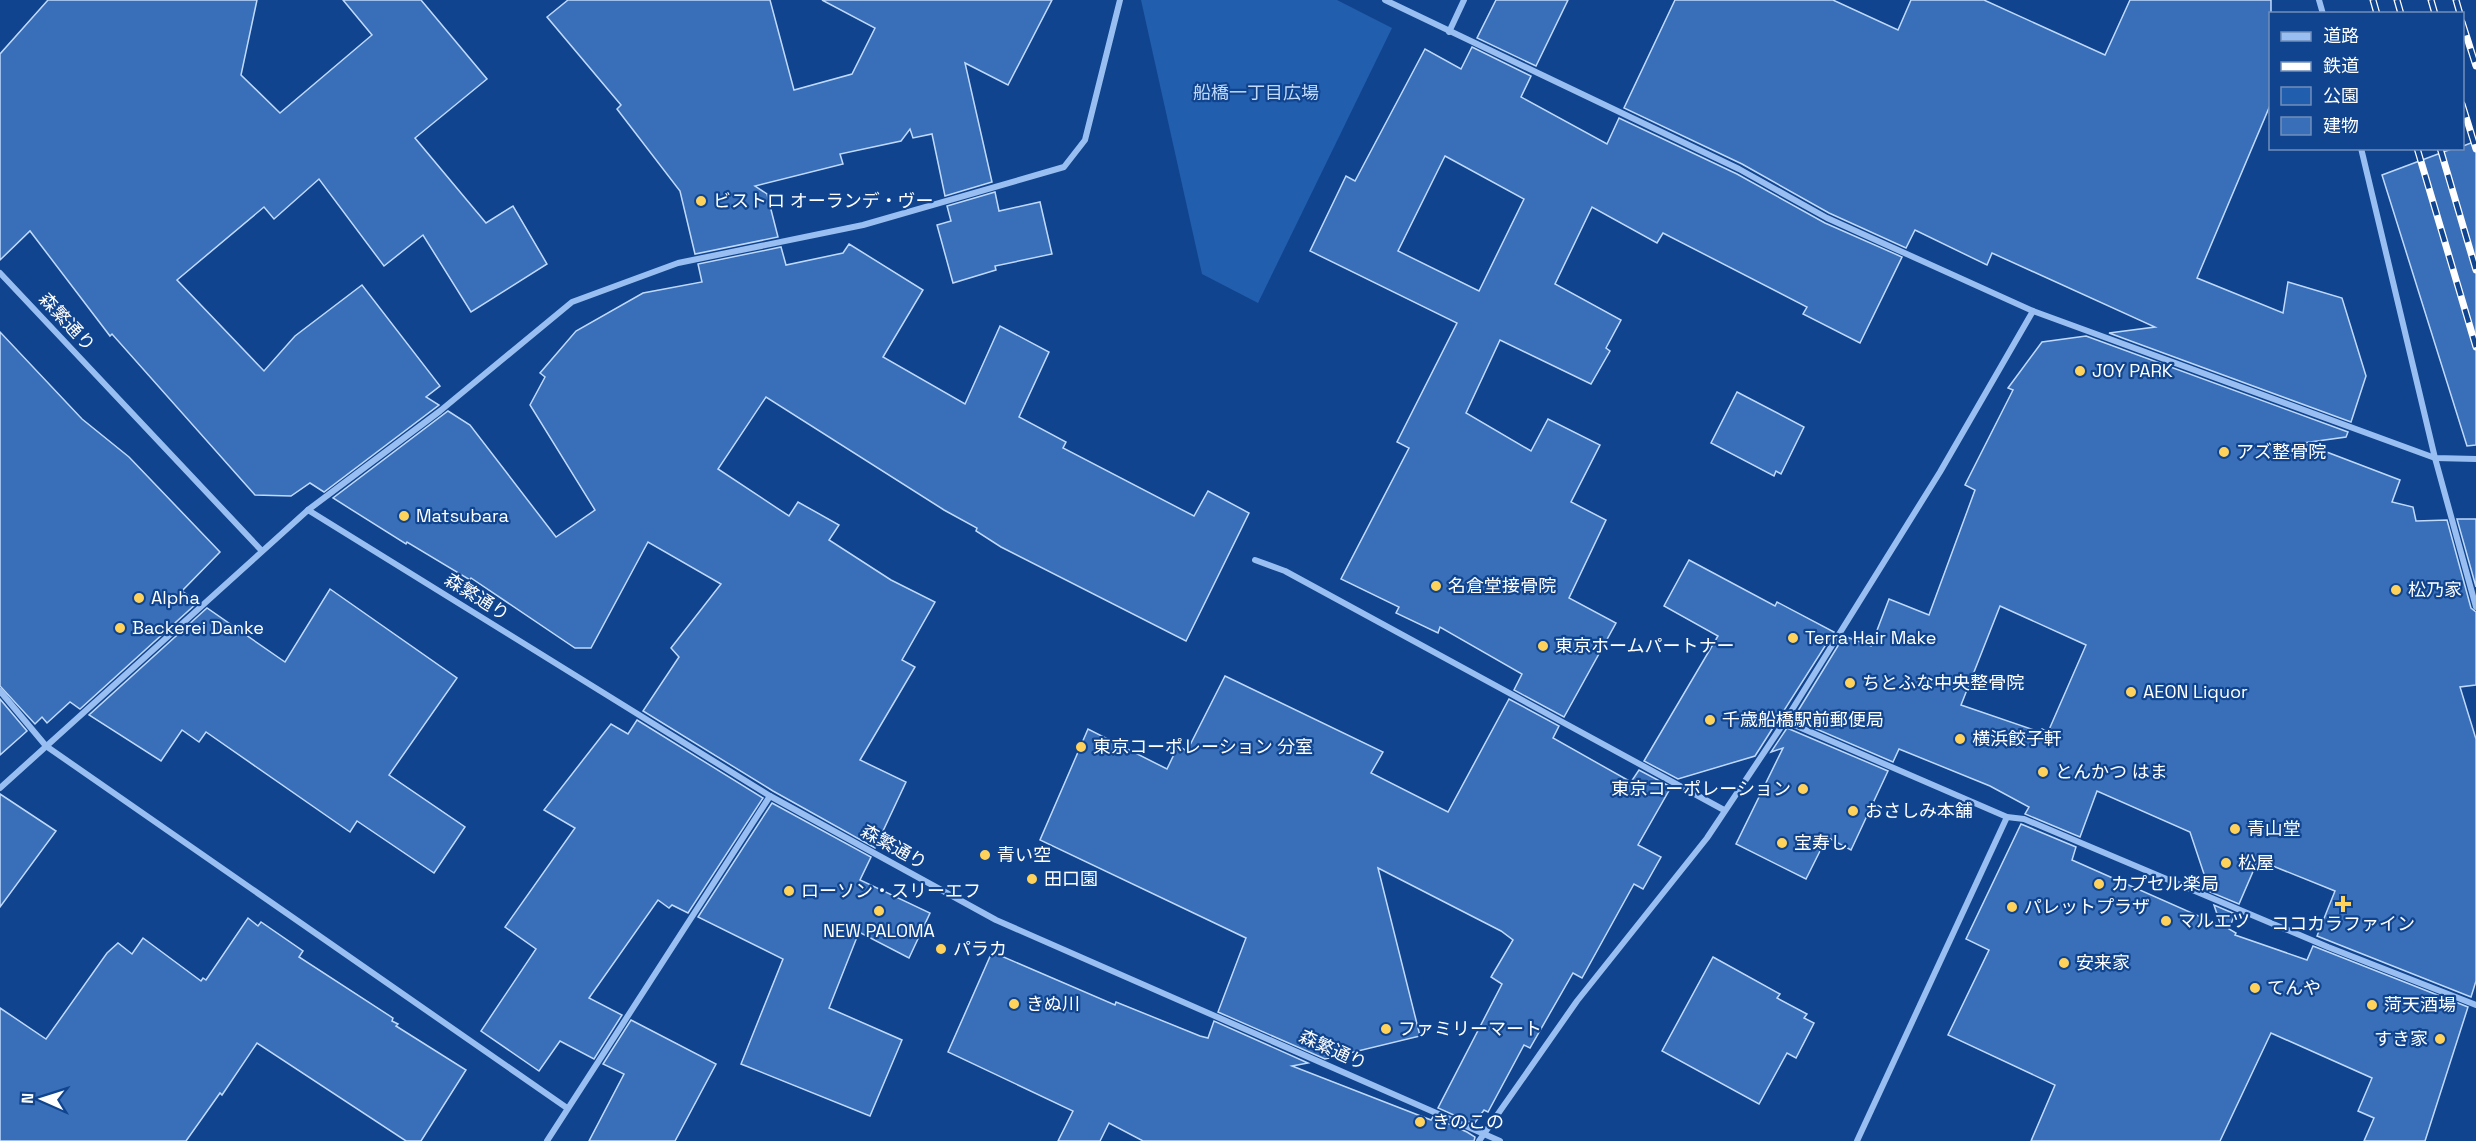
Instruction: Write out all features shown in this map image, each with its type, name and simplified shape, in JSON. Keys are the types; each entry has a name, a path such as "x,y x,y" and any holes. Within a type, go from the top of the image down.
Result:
{"street":[{"path":"0,788 308,510 440,411 572,302 678,263 863,225 1064,167 1085,140 1120,0"},
{"path":"1385,0 1739,169 1827,218 2033,311 2435,458 2476,459"},
{"path":"1449,32 1464,0"},
{"path":"2361,150 2435,458 2476,607"},
{"name":"森繁通り","path":"0,273 261,550"},
{"path":"1479,1141 1577,1001 1707,838 1785,721 1940,472 2033,311"},
{"name":"森繁通り","path":"308,510 770,796 996,920 1500,1141"},
{"path":"1255,560 1285,571 1724,810"},
{"path":"0,691 46,746 567,1108"},
{"path":"1785,721 2007,817 2024,819 2328,947 2476,1005"},
{"path":"547,1141 770,796"},
{"path":"1857,1141 2007,817"}],"green space":[{"name":"船橋一丁目広場","path":"1141,0 1337,0 1392,28 1258,303 1202,274"}],"building":[{"path":"48,0 257,0 241,75 280,113 372,35 343,0 421,0 487,79 415,138 486,223 513,206 547,264 471,312 423,235 384,266 319,179 274,219 264,207 177,280 264,371 295,336 362,285 440,386 426,397 439,405 324,492 310,483 291,496 255,495 112,334 110,336 30,231 0,260 0,54"},
{"path":"568,0 770,0 794,90 852,74 875,28 822,0 1052,0 1008,85 965,63 992,182 945,196 932,134 913,138 910,129 901,141 840,154 843,164 755,186 767,194 778,237 695,254 680,191 617,109 621,105 547,17"},
{"path":"1496,0 1568,0 1536,66 1477,38"},
{"path":"1675,0 1833,0 1898,30 1911,0 1984,0 2105,55 2130,0 2271,0 2269,108 2197,278 2283,313 2288,282 2342,298 2366,376 2351,422 2109,333 2155,327 1992,253 1987,265 1915,230 1906,248 1829,213 1742,164 1624,108"},
{"path":"1472,47 1531,76 1521,97 1607,144 1619,118 1737,174 1825,223 1902,257 1860,343 1803,314 1807,307 1663,233 1657,243 1592,207 1555,284 1621,320 1606,348 1610,351 1591,384 1500,340 1466,413 1531,451 1548,419 1600,445 1571,502 1606,520 1569,598 1616,623 1564,717 1514,690 1522,674 1440,627 1438,633 1396,613 1399,607 1341,579 1409,448 1397,442 1457,323 1310,251 1346,176 1355,181 1425,49 1461,69","holes":["1445,156 1524,199 1479,291 1398,251"]},
{"path":"2476,141 2476,445 2467,446 2382,175 2449,150 2464,150 2464,146"},
{"path":"995,192 999,211 1040,202 1052,254 995,266 996,270 953,283 937,225 951,221 947,206"},
{"path":"849,244 923,290 883,357 965,404 1000,326 1049,352 1019,417 1066,442 1063,448 1194,516 1208,491 1249,513 1186,641 1001,547 976,531 977,528 944,510 766,397 718,469 789,516 798,502 839,525 829,540 891,580 935,602 902,660 915,667 860,760 906,782 875,848 773,791 643,711 679,657 671,648 721,584 648,542 591,648 575,648 471,578 470,580 407,542 406,544 333,498 448,411 470,425 556,537 595,510 530,405 545,377 540,373 576,331 643,293 702,282 698,264 781,247 786,265 843,253"},
{"path":"0,332 82,419 129,457 220,552 182,591 198,602 80,709 70,702 47,723 42,717 35,724 0,686"},
{"path":"2086,336 2348,432 2346,437 2303,443 2400,480 2392,502 2413,507 2416,521 2447,520 2471,608 2476,612 2476,685 2460,687 2476,739 2476,981 2471,997 2317,936 2335,891 2258,860 2239,904 2210,892 2190,832 2097,791 2080,837 2025,814 2029,807 1990,786 1899,749 1893,762 1793,719 1844,636 1871,646 1889,599 1929,615 1975,490 1965,485 2013,390 2008,388 2042,342","holes":["2000,606 2086,645 2048,732 2042,729 2040,732 1961,705"]},
{"path":"1737,392 1804,427 1781,474 1776,471 1774,476 1711,443"},
{"path":"2457,519 2476,519 2476,587"},
{"path":"1689,560 1775,606 1777,602 1834,632 1755,756 1678,779 1644,761 1718,636 1664,606"},
{"path":"330,589 457,678 389,775 465,827 434,873 357,821 350,832 206,732 199,742 182,730 161,761 89,715 207,608 285,662"},
{"path":"1225,676 1383,752 1371,773 1448,812 1509,699 1559,726 1553,738 1631,782 1639,770 1671,787 1638,845 1661,857 1643,889 1634,884 1582,978 1573,973 1530,1048 1524,1045 1488,1112 1484,1110 1474,1124 1438,1108 1502,984 1491,977 1513,940 1501,931 1378,868 1420,1036 1325,1059 1218,1012 1246,938 1040,840 1088,729 1167,769 1178,746 1187,751"},
{"path":"0,699 27,731 0,755"},
{"path":"637,720 763,798 688,913 672,905 669,908 658,900 589,998 622,1015 594,1059 560,1041 539,1071 481,1031 536,949 505,927 575,828 544,810 611,724 628,734"},
{"path":"1787,728 1888,771 1851,850 1827,837 1806,879 1736,844 1783,748 1771,752"},
{"path":"0,794 56,831 0,907"},
{"path":"772,803 871,857 860,880 930,913 909,958 859,932 829,1008 902,1040 870,1116 741,1064 783,959 698,917"},
{"path":"2021,824 2076,847 2072,860 2221,926 2214,905 2235,914 2229,929 2236,933 2235,935 2307,960 2313,946 2468,1007 2425,1141 2364,1141 2374,1118 2358,1111 2372,1078 2271,1033 2220,1141 2031,1141 2055,1085 1948,1035 1989,950 1966,939"},
{"path":"248,918 258,926 261,922 303,951 299,957 393,1018 392,1021 398,1024 396,1026 466,1070 421,1141 406,1141 257,1043 222,1095 220,1093 186,1141 0,1141 0,1008 46,1039 107,953 118,943 132,954 143,938 201,981 203,978 206,980"},
{"path":"992,952 1115,1005 1116,1002 1200,1036 1208,1038 1214,1021 1308,1063 1292,1066 1431,1120 1433,1117 1467,1132 1475,1137 1474,1141 1143,1141 1109,1123 1100,1141 1058,1141 1073,1111 948,1052"},
{"path":"1713,957 1780,994 1777,998 1807,1014 1804,1018 1814,1023 1796,1058 1787,1053 1759,1104 1662,1051"},
{"path":"631,1020 716,1064 675,1141 589,1141 624,1074 603,1064"}],"railway":[{"path":"2373,0 2376,12"},
{"path":"2397,0 2400,12"},
{"path":"2431,0 2434,12"},
{"path":"2456,0 2459,12"},
{"path":"2464,28 2476,66"},
{"path":"2464,110 2476,149"},
{"path":"2418,150 2476,347"},
{"path":"2441,150 2476,270"}],"place":[{"name":"ビストロ オーランデ・ヴー","path":"701,201"},
{"name":"JOY PARK","path":"2080,371"},
{"name":"アズ整骨院","path":"2224,452"},
{"name":"Matsubara","path":"404,516"},
{"name":"名倉堂接骨院","path":"1436,586"},
{"name":"松乃家","path":"2396,590"},
{"name":"Alpha","path":"139,598"},
{"name":"Backerei Danke","path":"120,628"},
{"name":"Terra Hair Make","path":"1793,638"},
{"name":"東京ホームパートナー","path":"1543,646"},
{"name":"ちとふな中央整骨院","path":"1850,683"},
{"name":"AEON Liquor","path":"2131,692"},
{"name":"千歳船橋駅前郵便局","path":"1710,720"},
{"name":"横浜餃子軒","path":"1960,739"},
{"name":"東京コーポレーション 分室","path":"1081,747"},
{"name":"とんかつ はま","path":"2043,772"},
{"name":"東京コーポレーション","path":"1803,789"},
{"name":"おさしみ本舗","path":"1853,811"},
{"name":"青山堂","path":"2235,829"},
{"name":"宝寿し","path":"1782,843"},
{"name":"青い空","path":"985,855"},
{"name":"松屋","path":"2226,863"},
{"name":"田口園","path":"1032,879"},
{"name":"カプセル楽局","path":"2099,884"},
{"name":"ローソン・スリーエフ","path":"789,891"},
{"name":"ココカラファイン","path":"2343,904"},
{"name":"パレットプラザ","path":"2012,907"},
{"name":"NEW PALOMA","path":"879,911"},
{"name":"マルエツ","path":"2166,921"},
{"name":"パラカ","path":"941,949"},
{"name":"安来家","path":"2064,963"},
{"name":"てんや","path":"2255,988"},
{"name":"きぬ川","path":"1014,1004"},
{"name":"菏天酒場","path":"2372,1005"},
{"name":"ファミリーマート","path":"1386,1029"},
{"name":"すき家","path":"2440,1039"},
{"name":"きのこの","path":"1420,1122"}]}
